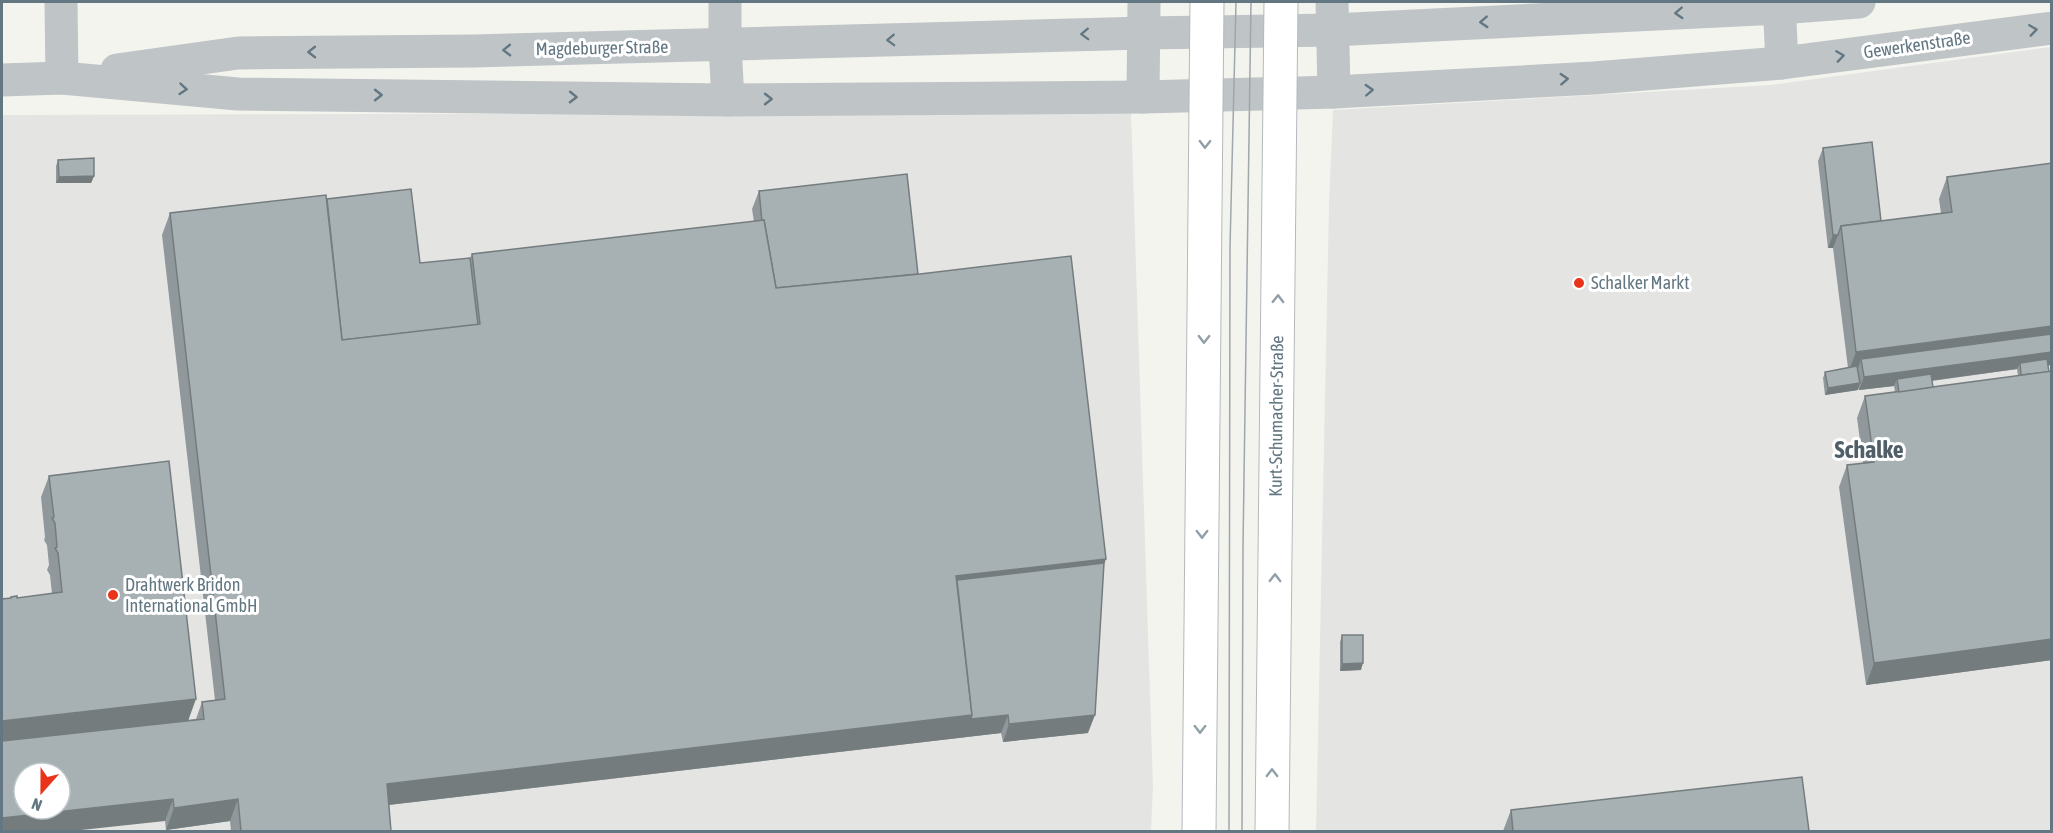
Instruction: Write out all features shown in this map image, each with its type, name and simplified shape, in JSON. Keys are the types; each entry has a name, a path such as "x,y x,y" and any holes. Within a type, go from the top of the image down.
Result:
{"main road":[{"path":"1199,831 1207,2"},
{"name":"Kurt-Schumacher-Straße","path":"1272,831 1281,2"}],"street":[{"path":"61,2 62,78"},
{"path":"725,2 728,100"},
{"path":"1779,5 1782,63 1594,78 1334,92 1143,97 1144,17 1332,16 1859,2"},
{"path":"1332,16 1334,92"},
{"name":"Magdeburger Straße","path":"2,80 62,78 238,53 474,51 725,45 1144,17"},
{"name":"Gewerkenstraße","path":"1782,63 2052,28"},
{"name":"Magdeburger Straße","path":"62,78 238,94 728,100 1143,97"}],"shaded area":[{"path":"2051,47 2051,831 1316,832 1333,110 1770,85"},
{"path":"1131,112 1153,786 1151,831 2,831 2,115"}],"building":[{"path":"1872,142 1881,221 1841,226 1838,235 1833,235 1823,148"},
{"path":"94,158 94,176 59,177 58,160"},
{"path":"2052,163 2052,326 1856,352 1841,226 1952,212 1947,177"},
{"path":"907,174 918,274 776,288 764,220 762,221 759,191"},
{"path":"411,189 420,263 470,258 478,325 342,340 327,199"},
{"path":"326,195 342,340 480,324 472,254 764,220 776,288 1071,256 1106,559 956,576 972,715 387,784 391,831 241,831 238,799 174,808 173,799 72,810 72,761 12,761 12,817 2,818 2,741 204,719 202,702 225,699 170,213"},
{"path":"2052,334 2052,352 1864,377 1861,359"},
{"path":"2047,359 2049,372 2021,375 2020,363"},
{"path":"1857,366 1860,383 1828,388 1825,372"},
{"path":"2052,371 2052,639 1874,663 1847,465 1874,462 1865,396"},
{"path":"1931,374 1933,387 1899,392 1897,379"},
{"name":"Drahtwerk Bridon International GmbH","path":"169,461 196,699 2,721 2,599 62,592 58,553 55,548 57,547 55,523 52,518 54,517 49,476"},
{"path":"1104,563 1095,715 1009,724 1008,715 971,719 957,580"},
{"path":"1342,635 1363,635 1363,663 1342,664"},
{"path":"1802,777 1809,831 1513,831 1511,810"}],"tram line":[{"path":"1229,832 1230,247 1236,2"},
{"path":"1242,832 1243,546 1251,2"}],"place":[{"name":"Schalker Markt","path":"1579,283"},
{"name":"Drahtwerk Bridon International GmbH","path":"113,595"}],"district":[{"name":"Schalke","path":"1869,450"}]}
